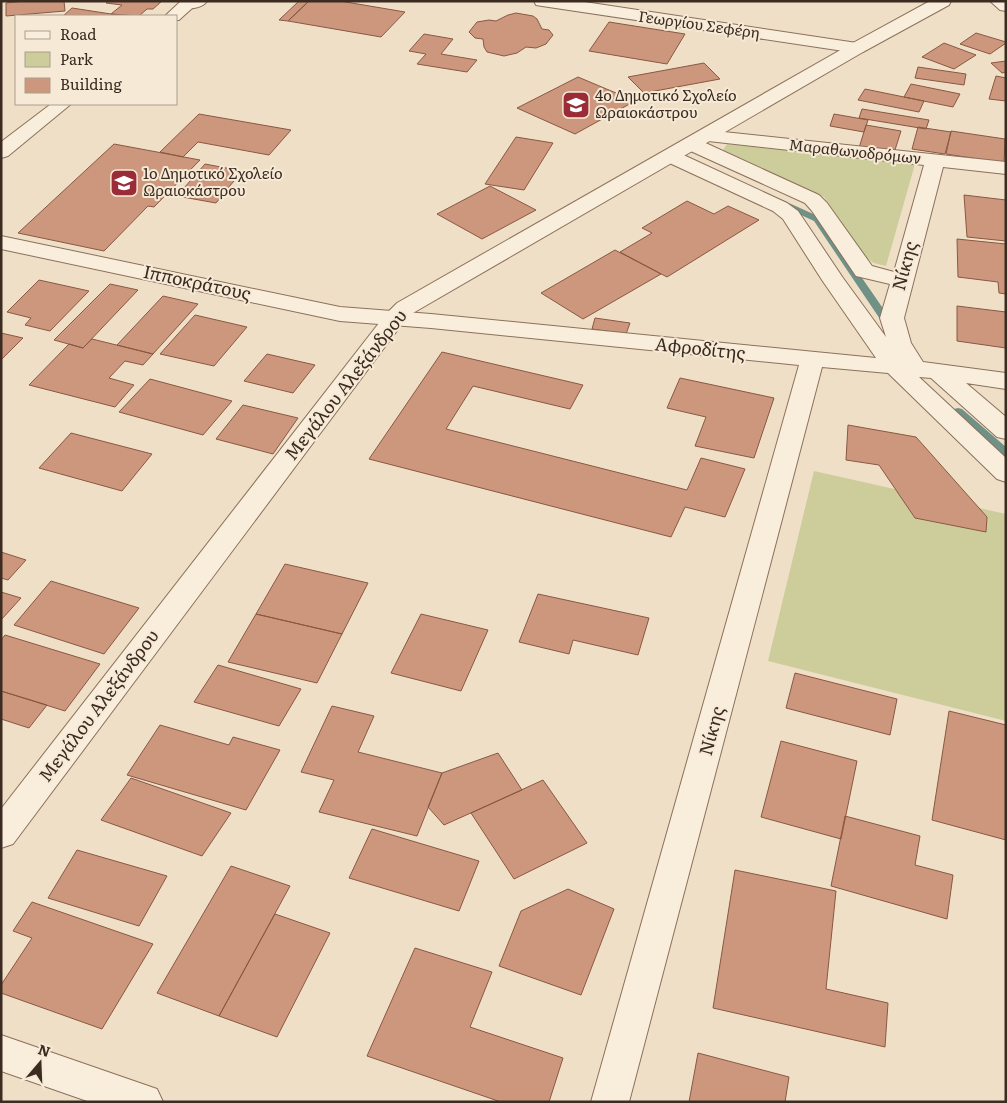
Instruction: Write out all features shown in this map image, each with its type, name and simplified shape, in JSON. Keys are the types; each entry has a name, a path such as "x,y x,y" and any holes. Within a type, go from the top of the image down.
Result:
{"street":[{"name":"Γεωργίου Σεφέρη","path":"542,1 856,48"},
{"name":"Μεγάλου Αλεξάνδρου","path":"1,834 394,319 418,299 856,48 943,1"},
{"path":"998,1 1006,6"},
{"path":"175,15 193,2"},
{"path":"1,152 61,105"},
{"path":"698,140 812,199 820,207 864,271 901,280"},
{"name":"Μαραθωνοδρόμων","path":"698,140 935,160 1006,168"},
{"path":"670,156 780,207 790,215 832,280 916,370 1006,473"},
{"name":"Νίκης","path":"916,370 899,343 892,318 935,160"},
{"name":"Ιπποκράτους","path":"1,242 340,314 394,319"},
{"name":"Αφροδίτης","path":"394,319 431,321 916,370 1006,381"},
{"name":"Νίκης","path":"610,1102 812,360"},
{"path":"916,370 1006,431"},
{"path":"1,1052 144,1102"}],"green space":[{"path":"727,144 915,164 886,266 874,263 865,257 824,197 726,152 723,150"},
{"path":"814,471 1006,514 1006,721 768,661"}],"building":[{"path":"64,1 65,11 6,16 6,3"},
{"path":"108,1 162,1 153,9 147,9 140,15 111,14 122,5 106,3"},
{"path":"299,1 309,1 288,21 279,20"},
{"path":"309,1 340,1 405,12 381,37 288,21"},
{"path":"72,8 118,15 64,15"},
{"path":"516,13 533,16 537,19 542,29 549,30 553,35 546,44 536,48 526,47 517,53 504,56 487,52 483,39 475,38 469,32 477,22 496,21"},
{"name":"4ο Δημοτικό Σχολείο Ωραιοκάστρου","path":"609,22 685,34 667,64 589,51"},
{"path":"976,33 1006,43 990,54 960,44"},
{"path":"424,34 453,39 441,54 477,60 467,72 417,64 426,54 409,51"},
{"path":"944,43 976,55 954,69 922,57"},
{"path":"1006,61 1006,72 1002,73 991,63"},
{"name":"4ο Δημοτικό Σχολείο Ωραιοκάστρου","path":"704,63 720,79 644,93 628,77"},
{"path":"918,67 966,74 964,85 915,78"},
{"path":"996,76 1006,78 1006,101 989,99"},
{"name":"4ο Δημοτικό Σχολείο Ωραιοκάστρου","path":"578,77 635,101 575,134 517,108"},
{"path":"911,84 960,94 953,107 904,97"},
{"path":"865,89 924,101 919,112 858,100"},
{"path":"862,109 929,120 926,129 859,118"},
{"path":"199,114 291,130 269,155 198,142 183,157 160,152"},
{"path":"834,114 868,120 864,132 830,126"},
{"path":"866,125 901,131 894,153 859,148"},
{"path":"918,127 951,132 945,154 912,149"},
{"path":"951,131 1005,139 1004,163 946,154"},
{"name":"4ο Δημοτικό Σχολείο Ωραιοκάστρου","path":"516,137 553,143 524,190 485,184"},
{"name":"1ο Δημοτικό Σχολείο Ωραιοκάστρου","path":"114,144 200,160 154,207 148,206 104,251 18,233"},
{"path":"205,164 242,171 216,203 177,196"},
{"path":"490,186 536,210 482,239 437,214"},
{"path":"964,195 1006,200 1006,241 967,237"},
{"path":"687,201 714,214 728,206 759,220 667,277 620,252 652,233 642,228"},
{"path":"957,239 1006,244 1006,294 999,293 998,282 958,277"},
{"path":"615,250 661,274 583,319 541,293"},
{"path":"39,280 89,291 50,331 25,325 31,318 7,312"},
{"path":"110,284 138,290 83,348 54,340"},
{"path":"163,296 198,304 153,354 117,345"},
{"path":"957,306 1006,312 1006,348 957,341"},
{"path":"195,315 247,327 214,366 160,354"},
{"path":"595,318 630,323 626,334 592,329"},
{"path":"1,333 23,338 1,360"},
{"path":"92,339 153,354 143,365 125,361 109,378 134,385 115,407 29,385 69,344 83,348"},
{"path":"442,352 583,385 570,409 473,386 446,429 687,490 701,458 745,469 725,517 685,507 671,537 369,459"},
{"path":"267,354 315,365 293,393 244,381"},
{"path":"680,378 774,398 754,458 695,446 706,417 667,408"},
{"path":"150,379 232,401 203,435 119,412"},
{"path":"243,405 298,418 273,454 216,439"},
{"path":"848,425 916,437 987,517 986,532 915,518 879,465 846,460"},
{"path":"71,433 152,454 122,491 39,468"},
{"path":"1,552 26,560 8,580 1,578"},
{"path":"285,564 368,583 342,634 256,614"},
{"path":"51,581 139,608 104,654 14,625"},
{"path":"1,592 21,598 1,620"},
{"path":"538,594 649,618 638,655 573,640 569,654 519,642"},
{"path":"256,614 342,634 317,683 228,662"},
{"path":"421,614 488,630 461,691 391,673"},
{"path":"5,635 100,664 65,711 1,691 1,640"},
{"path":"218,665 301,689 279,726 194,702"},
{"path":"795,673 897,699 890,735 786,708"},
{"path":"1,691 47,705 29,728 1,719"},
{"path":"332,706 374,716 358,752 442,773 417,836 319,812 334,780 301,772"},
{"path":"949,711 1006,725 1006,840 932,820"},
{"path":"160,725 229,745 233,737 280,750 246,810 127,775"},
{"path":"781,741 857,761 841,839 761,817"},
{"path":"498,753 522,790 444,825 428,807 442,773"},
{"path":"131,778 231,813 202,856 101,820"},
{"path":"543,780 587,843 514,879 471,813"},
{"path":"845,816 920,836 915,865 953,875 947,919 831,886"},
{"path":"372,829 479,861 459,911 349,878"},
{"path":"77,850 167,876 139,926 48,898"},
{"path":"231,866 290,886 219,1016 157,993"},
{"path":"735,870 836,891 826,989 888,1003 885,1047 713,1008"},
{"path":"568,889 614,909 581,995 499,966 521,911"},
{"path":"32,902 153,944 102,1029 1,993 1,985 32,938 13,931"},
{"path":"275,914 330,933 277,1037 219,1016"},
{"path":"415,948 492,972 470,1027 563,1058 549,1102 501,1102 367,1056"},
{"path":"698,1053 789,1077 785,1102 689,1102"}],"waterway":[{"path":"780,202 817,219 886,320"},
{"path":"958,412 1006,454"}],"place":[{"name":"4ο Δημοτικό Σχολείο Ωραιοκάστρου","path":"576,105"},
{"name":"1ο Δημοτικό Σχολείο Ωραιοκάστρου","path":"124,183"}]}
